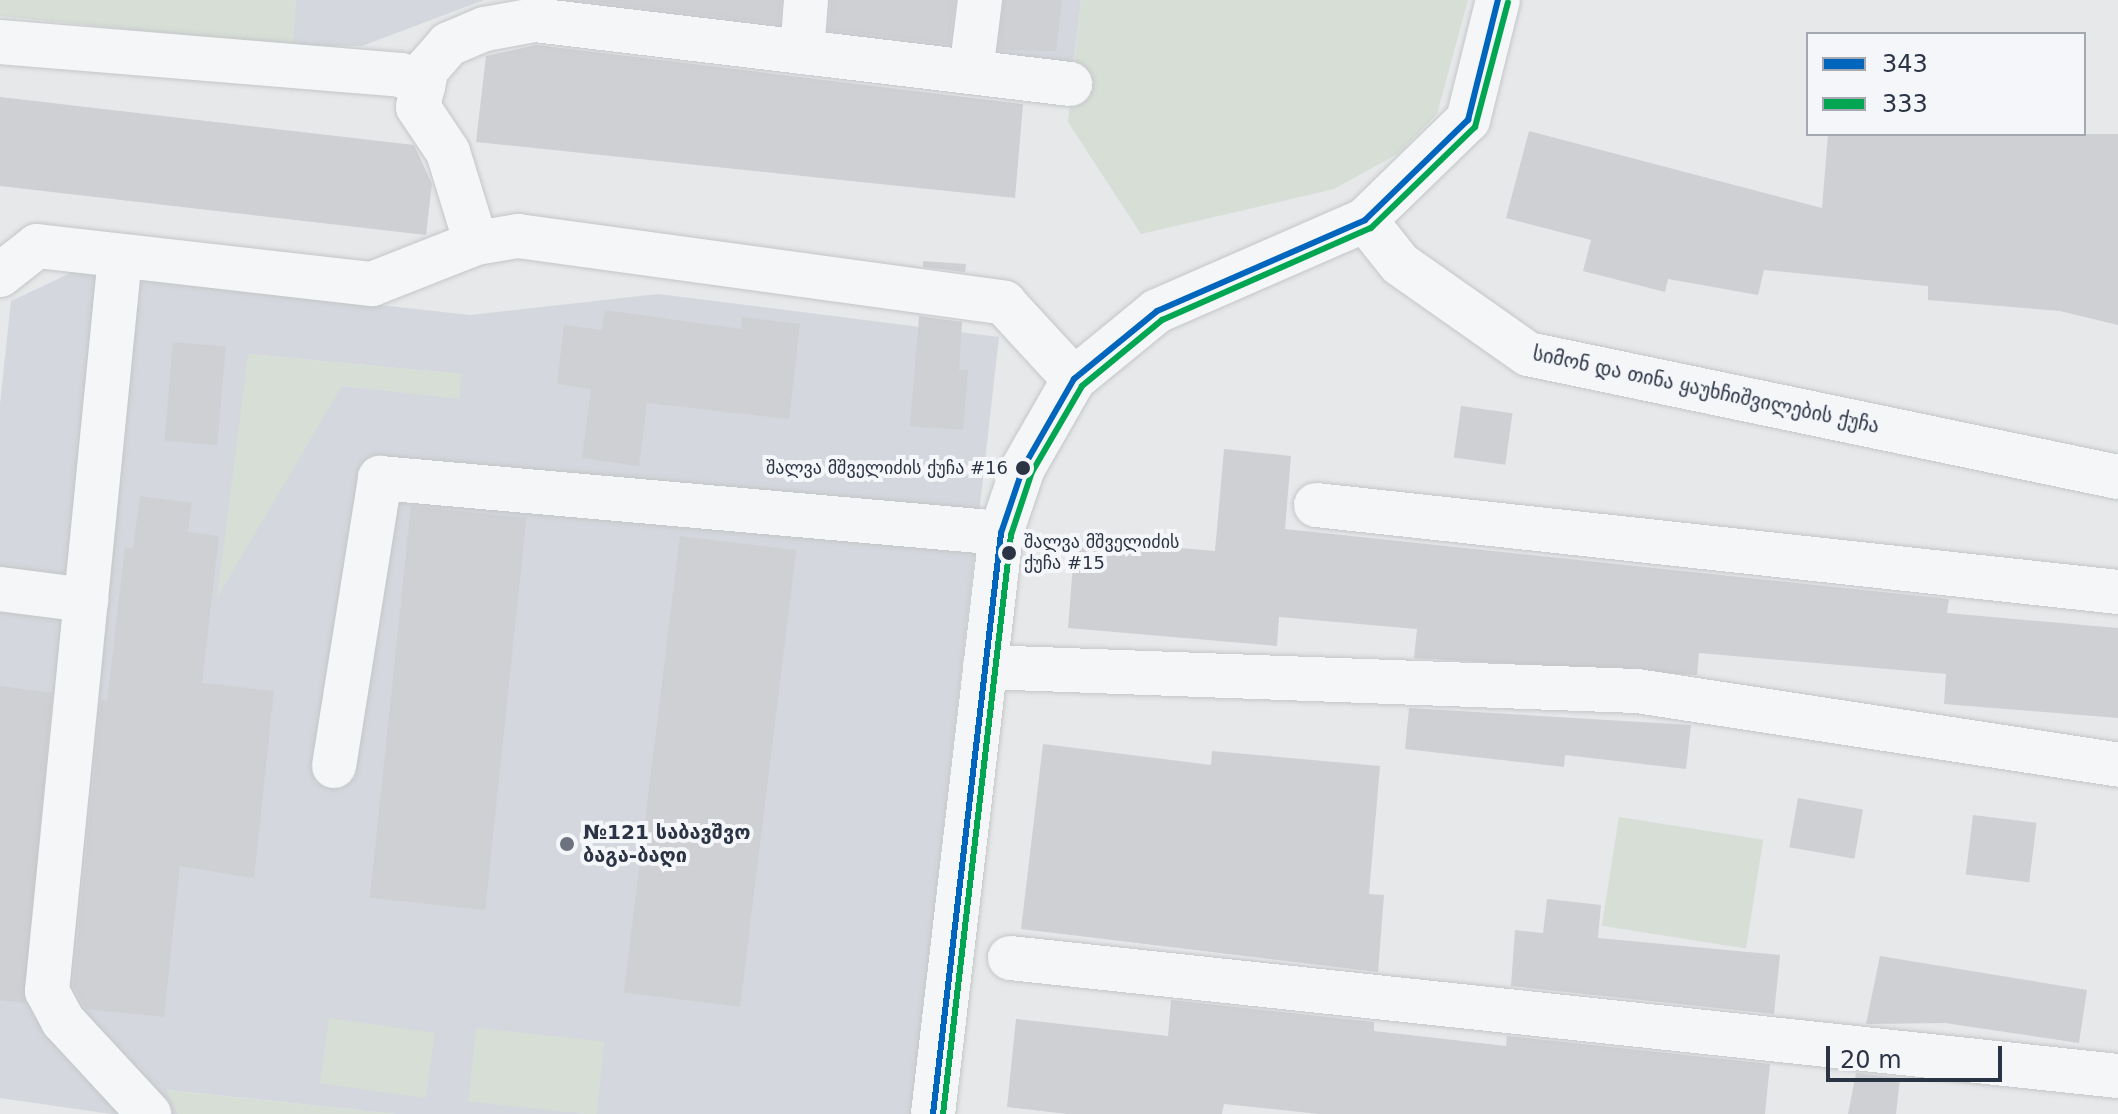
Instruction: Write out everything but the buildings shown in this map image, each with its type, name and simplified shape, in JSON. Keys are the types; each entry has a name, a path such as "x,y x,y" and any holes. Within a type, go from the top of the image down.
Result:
{"street":[{"path":"802,52 806,0"},
{"path":"971,72 980,0"},
{"path":"933,1114 1001,533 1023,468 1074,379 1157,311 1365,220 1468,120 1498,0"},
{"path":"476,243 448,152 418,107 423,86 449,44 485,29 535,20 647,17 802,52 1070,84"},
{"path":"0,42 401,75 423,86"},
{"name":"სიმონ და თინა ყაუხჩიშვილების ქუჩა","path":"1365,220 1400,264 1528,354 2118,477"},
{"path":"0,275 37,246 372,284 476,243 518,236 1004,303 1074,379"},
{"path":"120,257 47,991 63,1021 149,1114"},
{"path":"334,766 380,478 1001,533"},
{"path":"1316,505 2118,592"},
{"path":"0,589 86,600"},
{"path":"985,667 1637,691 2118,765"},
{"path":"1010,958 2118,1076"}],"shaded area":[{"path":"0,0 296,0 292,46 0,16"},
{"path":"296,0 484,0 362,46 292,46"},
{"path":"540,0 1081,0 1073,70"},
{"path":"1081,0 1468,0 1437,114 1399,153 1334,189 1141,234 1068,122"},
{"name":"№121 საბავშვო ბაგა-ბაღი","path":"75,271 470,315 658,294 999,337 911,1114 396,1114 167,1090 178,1114 111,1114 0,1098 0,404 11,301","holes":["248,354 461,374 459,398 342,386"]},
{"path":"248,354 462,374 459,399 342,386 217,598"},
{"path":"1619,817 1763,840 1746,948 1602,926"},
{"path":"329,1018 435,1033 426,1098 320,1083"},
{"path":"476,1028 604,1041 597,1114 468,1102"},
{"path":"166,1090 396,1114 178,1114"}],"transit line":[{"name":"343","path":"933,1114 1001,533 1023,468 1074,379 1157,311 1365,220 1468,120 1498,0"},
{"name":"333","path":"943,1114 1011,535 1032,472 1082,386 1162,320 1371,228 1475,127 1508,2"}],"place":[{"name":"შალვა მშველიძის ქუჩა #16","path":"1023,468"},
{"name":"შალვა მშველიძის ქუჩა #15","path":"1009,553"},
{"name":"№121 საბავშვო ბაგა-ბაღი","path":"567,844"}]}
